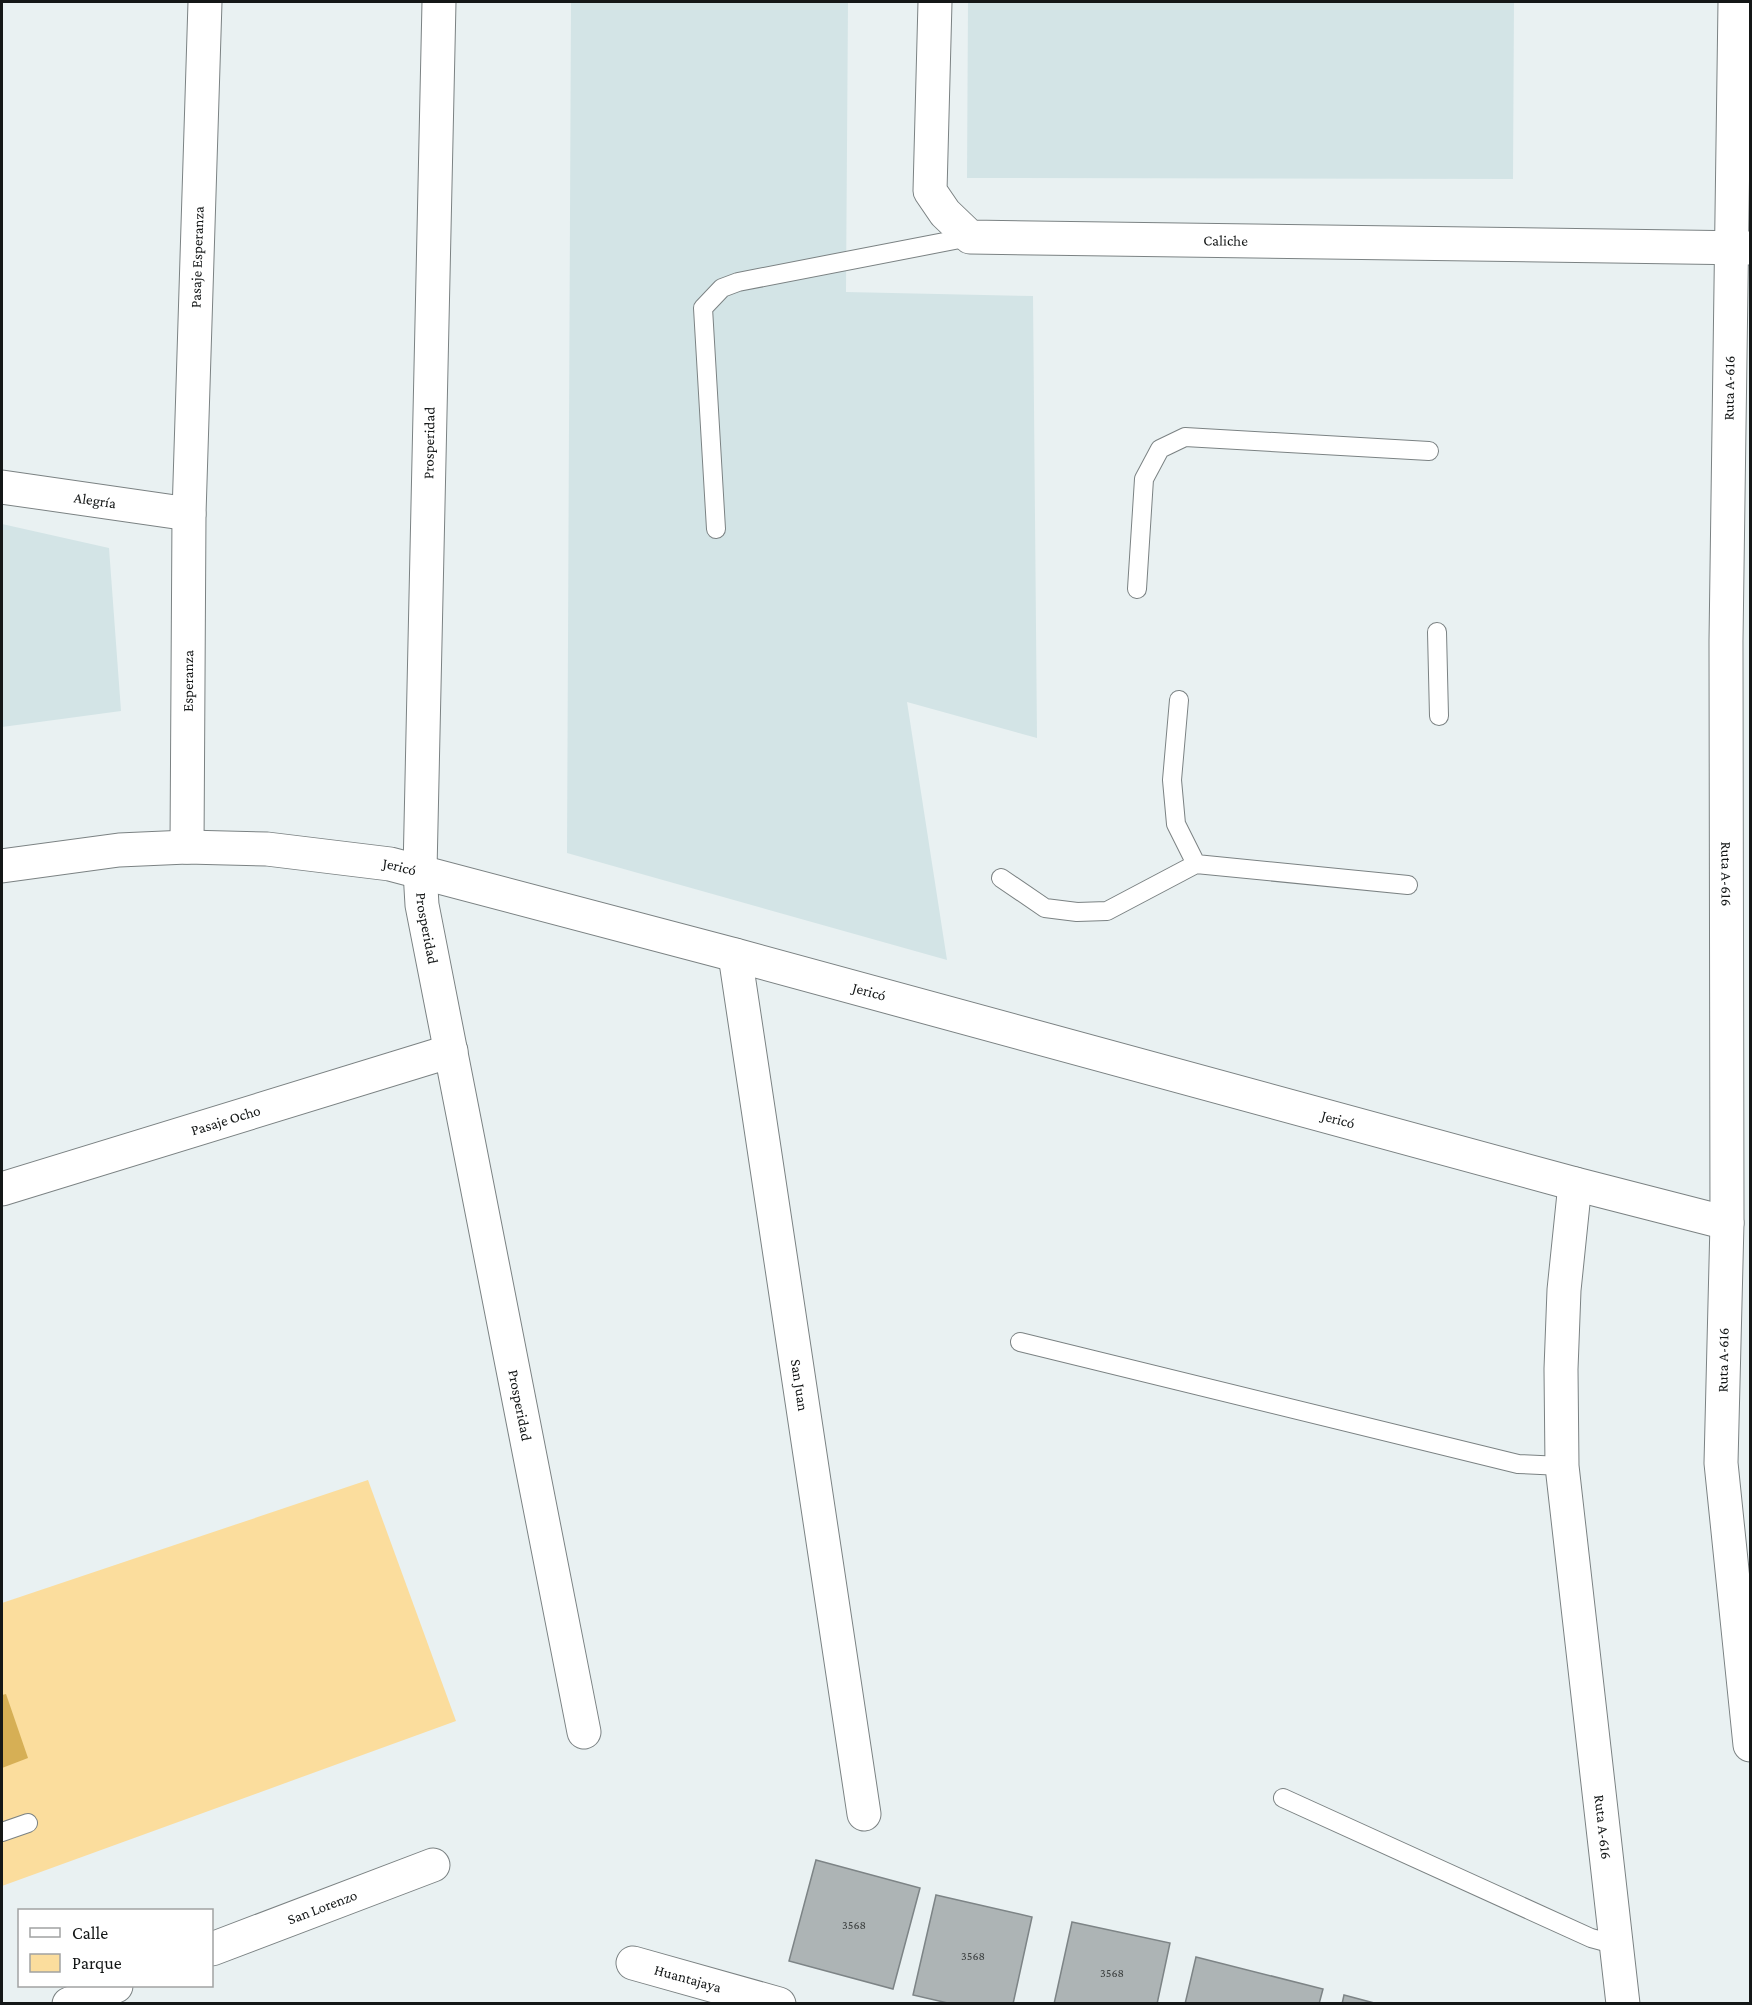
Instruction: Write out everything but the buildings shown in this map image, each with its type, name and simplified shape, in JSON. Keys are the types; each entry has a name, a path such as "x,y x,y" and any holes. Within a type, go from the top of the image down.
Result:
{"street":[{"name":"Pasaje Esperanza","path":"189,514 205,2"},
{"name":"Prosperidad","path":"439,2 420,871 422,905 584,1732"},
{"path":"935,2 930,191 945,213 970,237"},
{"name":"Ruta A-616","path":"1735,2 1740,248 1726,641 1726,1222 1721,1463 1749,1725"},
{"name":"Caliche","path":"970,237 1740,248"},
{"name":"Alegría","path":"2,487 189,514"},
{"name":"Esperanza","path":"187,847 189,514"},
{"name":"Jericó","path":"2,866 119,850 187,847 278,850 344,857 420,871 1575,1184 1726,1222"},
{"name":"San Juan","path":"735,955 864,1815"},
{"name":"Pasaje Ocho","path":"2,1189 450,1050"},
{"name":"Ruta A-616","path":"1575,1184 1564,1290 1561,1369 1562,1466 1623,2004"},
{"name":"San Lorenzo","path":"213,1949 433,1865"},
{"name":"Huantajaya","path":"633,1963 779,2004"},
{"path":"69,2004 113,1987"}],"lane":[{"path":"716,529 703,308 722,288 738,282 970,237"},
{"path":"1137,589 1144,479 1160,449 1185,437 1429,451"},
{"path":"1437,632 1439,716"},
{"path":"1179,700 1172,780 1176,824 1196,864"},
{"path":"1001,878 1045,908 1077,912 1107,911 1196,864 1408,885"},
{"path":"1020,1342 1518,1464 1562,1466"},
{"path":"1283,1798 1570,1929 1617,1945"},
{"path":"2,1832 28,1823"}],"shaded area":[{"path":"571,2 848,2 846,292 1033,296 1037,738 907,702 947,960 567,853"},
{"path":"968,2 1514,2 1513,179 967,178"},
{"path":"2,524 109,548 121,711 2,727"},
{"path":"6,1694 28,1758 2,1768 2,1695"}],"green space":[{"path":"368,1480 456,1721 2,1886 2,1603"}]}
